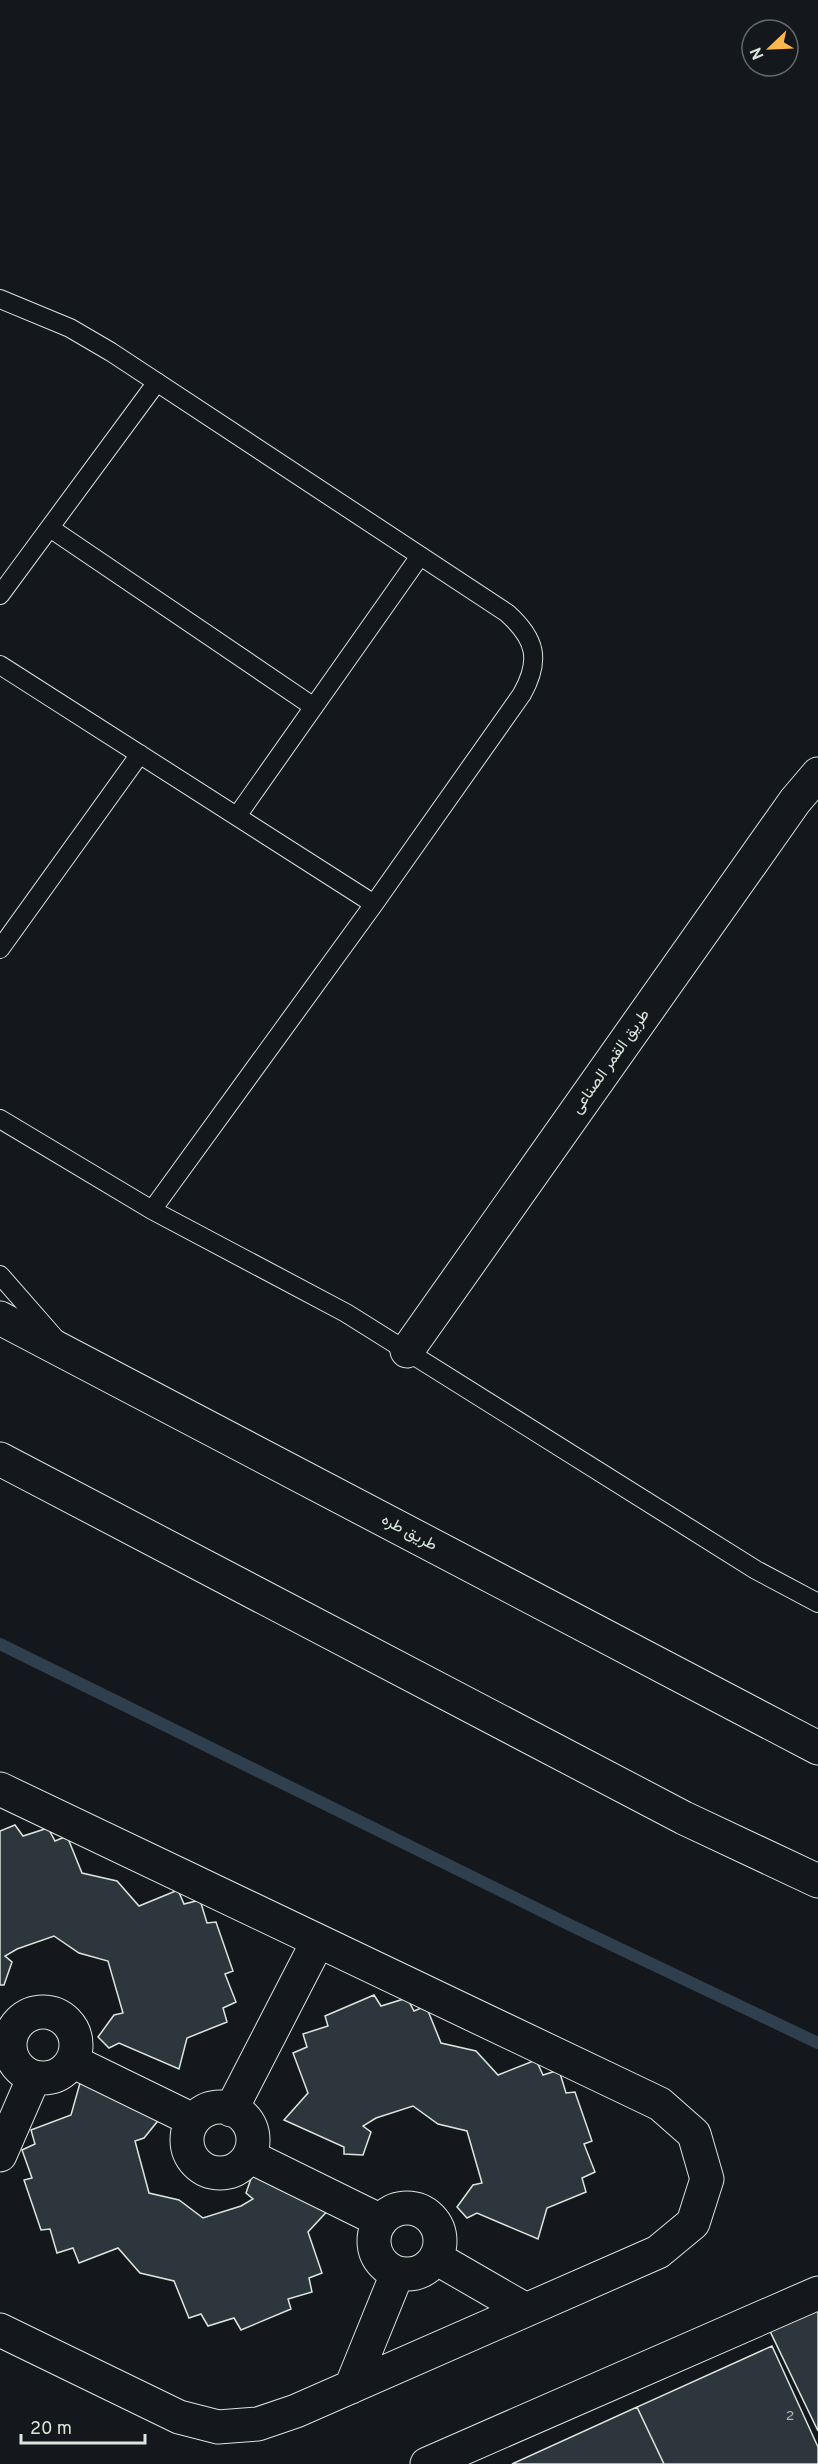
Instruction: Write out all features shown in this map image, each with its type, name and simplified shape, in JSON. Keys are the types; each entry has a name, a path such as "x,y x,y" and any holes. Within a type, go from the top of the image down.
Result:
{"street":[{"name":"طريق القمر الصناعى","path":"407,1351 795,801 818,774"},
{"name":"طريق طره","path":"0,1318 818,1748"},
{"path":"0,1459 684,1818 818,1881"},
{"path":"0,1789 660,2104 694,2134 707,2179 693,2223 658,2252 296,2411 258,2424 218,2427 179,2417 0,2330"},
{"path":"231,2110 318,1941"},
{"path":"45,2012 55,2014 72,2028 76,2039 76,2050 72,2061 56,2076 34,2077 16,2065 6,2031 24,2017 45,2012"},
{"path":"72,2061 193,2120"},
{"path":"0,2155 34,2077"},
{"path":"221,2107 231,2110 241,2115 249,2124 253,2145 242,2166 221,2174 210,2173 193,2160 188,2151 188,2130 193,2120 201,2113 221,2107"},
{"path":"249,2156 381,2221"},
{"path":"409,2208 419,2210 436,2225 440,2235 440,2247 436,2258 420,2272 397,2274 380,2261 375,2252 375,2231 388,2214 409,2208"},
{"path":"436,2258 526,2310"},
{"path":"351,2387 397,2274"},
{"path":"427,2464 818,2293"}],"lane":[{"path":"0,299 70,328 157,382 507,613 521,626 531,642 534,660 531,678 522,694 374,904 152,1210"},
{"path":"0,594 157,382"},
{"path":"50,528 314,707"},
{"path":"237,816 420,556"},
{"path":"0,665 374,904"},
{"path":"0,949 140,754"},
{"path":"0,1119 152,1210 346,1313 756,1570 818,1603"},
{"path":"0,1275 69,1353"}],"building":[{"path":"15,1825 23,1836 48,1828 55,1841 67,1836 82,1873 117,1881 139,1906 178,1890 184,1904 200,1900 207,1923 216,1922 233,1971 225,1974 236,2002 223,2008 227,2022 187,2038 179,2069 119,2043 109,2048 98,2037 114,2015 123,2013 108,1961 79,1953 54,1936 17,1949 5,1956 12,1962 4,1985 0,1985 0,1831"},
{"path":"374,1995 381,2006 407,1998 414,2011 426,2006 441,2043 476,2051 498,2075 536,2060 543,2075 559,2070 566,2093 575,2092 592,2141 584,2144 595,2172 582,2178 586,2192 547,2208 538,2239 477,2213 467,2218 457,2207 473,2185 482,2183 467,2131 438,2124 413,2106 376,2118 363,2126 371,2132 363,2155 344,2154 344,2147 284,2120 308,2093 293,2053 307,2047 303,2034 328,2026 325,2016"},
{"path":"80,2083 161,2117 144,2138 135,2141 149,2193 179,2200 203,2218 241,2206 253,2199 246,2193 254,2170 332,2206 308,2232 322,2273 309,2278 312,2292 288,2299 291,2309 241,2330 234,2318 208,2326 201,2314 189,2318 174,2281 140,2273 118,2248 79,2263 73,2248 57,2253 50,2229 41,2230 24,2180 32,2178 22,2150 35,2144 31,2130 71,2115"},
{"path":"818,2305 818,2431 768,2327"},
{"path":"772,2346 818,2447 818,2464 664,2464 637,2407"},
{"path":"637,2407 664,2464 512,2464"}],"waterway":[{"path":"0,1644 570,1925 818,2043"}]}
